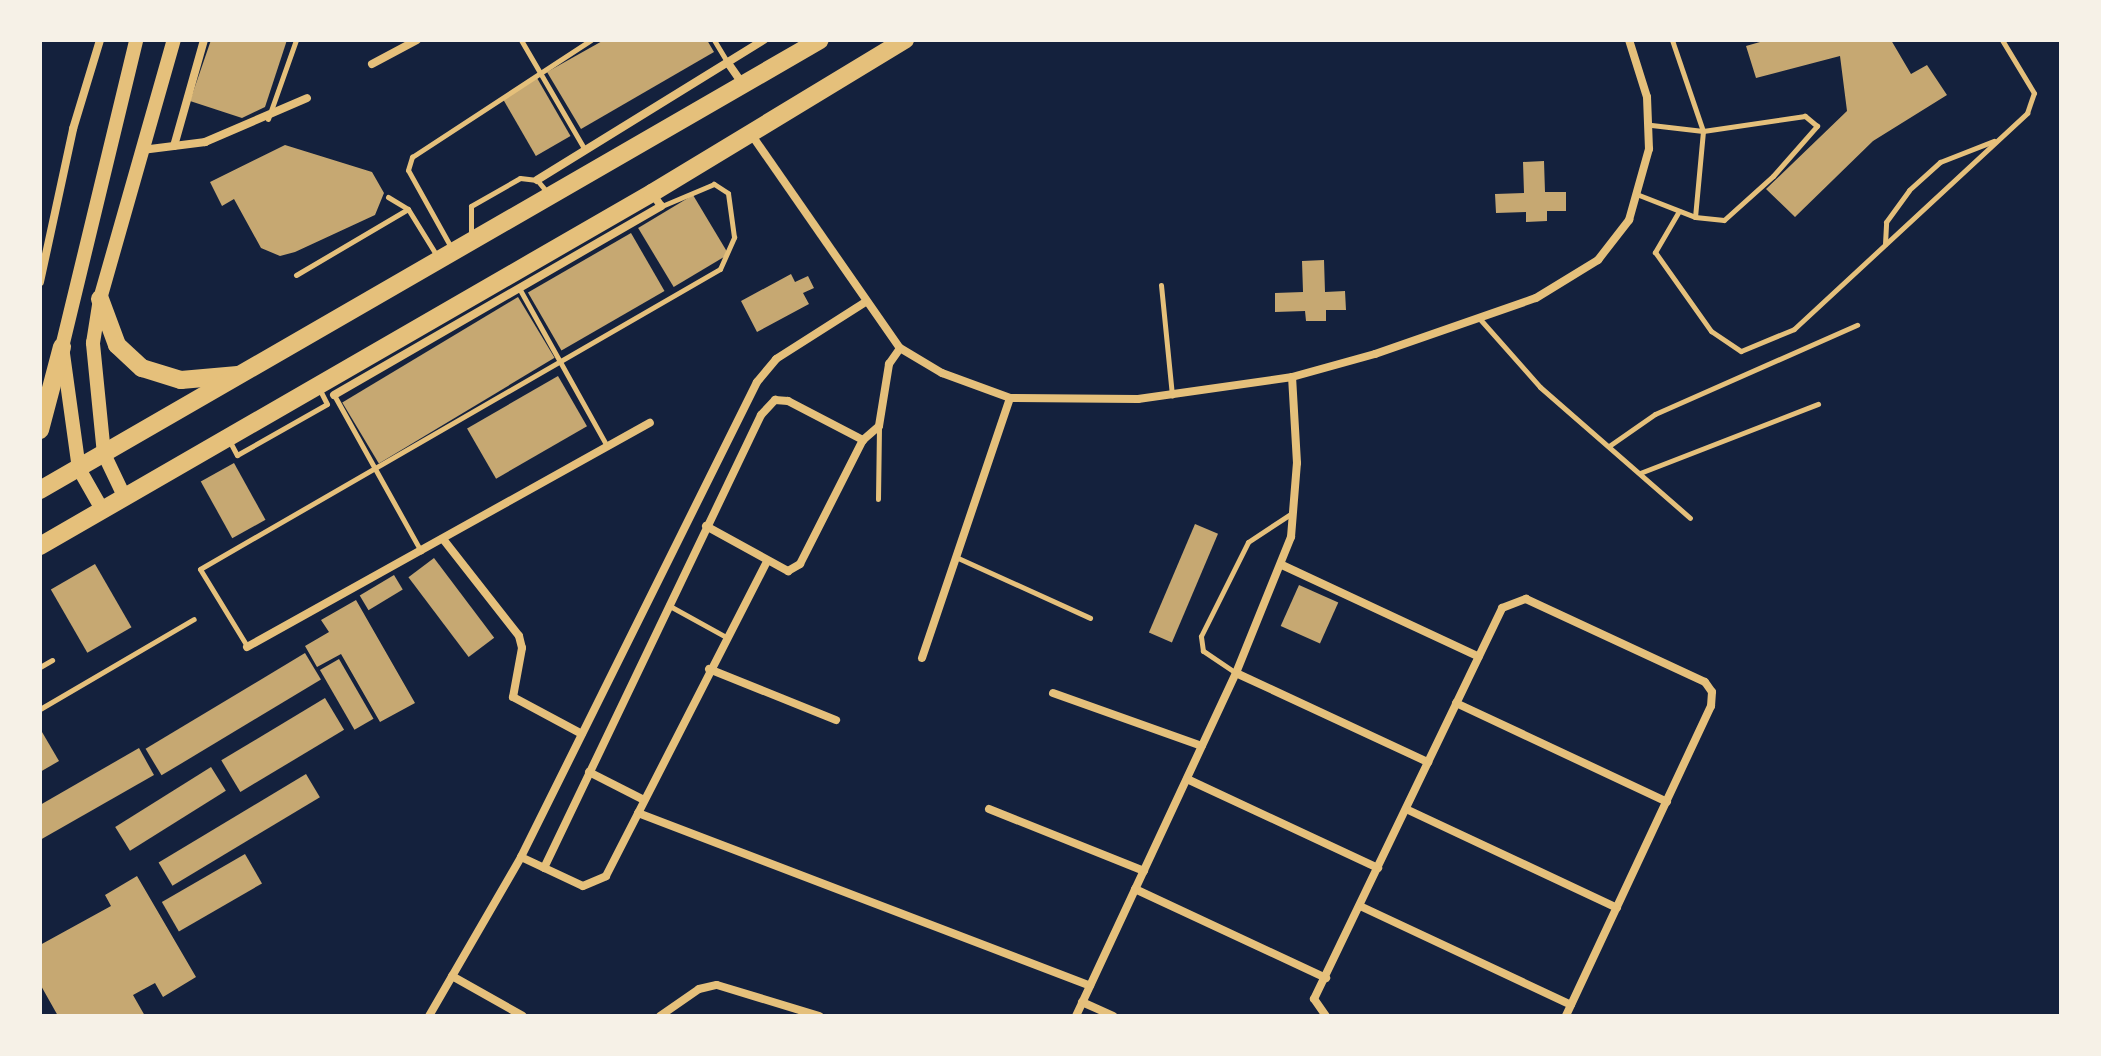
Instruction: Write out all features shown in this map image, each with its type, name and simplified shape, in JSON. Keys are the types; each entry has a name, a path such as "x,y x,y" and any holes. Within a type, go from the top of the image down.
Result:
{"highway":[{"path":"40,490 246,374 820,40"},
{"path":"40,546 317,386 656,200 751,133 905,40"},
{"path":"100,299 117,345 142,368 181,380 246,374"},
{"path":"40,430 62,347"}],"main road":[{"path":"103,511 79,469 62,347 136,40"},
{"path":"125,498 104,454 93,343 100,299 174,40"}],"street":[{"path":"40,282 73,129 100,40"},
{"path":"174,146 204,40"},
{"path":"372,64 417,40"},
{"path":"537,180 764,40"},
{"path":"751,133 864,303 900,348 942,373 1010,398 1086,400 1172,395 1292,377 1479,318 1536,298 1598,260 1616,241 1639,195 1651,125 1629,40"},
{"path":"728,63 744,86"},
{"path":"142,150 205,142 268,119 307,98"},
{"path":"334,395 519,288 656,200"},
{"path":"429,1016 521,857 757,382 776,359 864,303"},
{"path":"706,526 788,571 800,564 863,440 879,426 889,364 900,348"},
{"path":"1076,1016 1236,673 1282,565 1296,511 1292,377"},
{"path":"922,658 1010,398"},
{"path":"544,868 667,605 761,415 775,400 788,401 863,440"},
{"path":"247,647 650,423"},
{"path":"443,539 519,636 522,648 513,697 582,734"},
{"path":"521,857 583,886 595,884 606,876 709,669 767,562"},
{"path":"1282,565 1479,657"},
{"path":"1326,1016 1314,999 1502,608 1526,599 1691,676 1712,692 1711,706 1566,1016"},
{"path":"709,669 836,720"},
{"path":"1236,673 1428,762"},
{"path":"1053,693 1202,746"},
{"path":"1456,703 1667,802"},
{"path":"589,772 644,800"},
{"path":"1187,779 1378,868"},
{"path":"989,809 1144,871"},
{"path":"1406,809 1617,908"},
{"path":"638,813 1090,986"},
{"path":"1135,889 1326,978"},
{"path":"1360,906 1571,1005"},
{"path":"452,976 523,1016"},
{"path":"660,1016 699,989 717,985 819,1016"},
{"path":"1082,1002 1113,1016"}],"lane":[{"path":"268,119 296,40"},
{"path":"521,40 586,151"},
{"path":"446,256 408,164 591,40"},
{"path":"714,40 728,63"},
{"path":"1672,40 1703,131 1695,217"},
{"path":"1679,211 1656,247 1657,256 1711,331 1734,350 1794,329 2027,113 2034,93 2002,40"},
{"path":"1639,195 1695,217 1724,220 1773,176 1817,126 1805,116 1703,131 1651,125"},
{"path":"1886,245 1886,222 1909,190 1940,162 1998,140"},
{"path":"472,240 471,206 520,178 537,180 550,195"},
{"path":"247,647 200,569 720,269 729,257 735,212 728,193 714,184 656,200"},
{"path":"388,197 408,209 446,256"},
{"path":"296,275 408,209"},
{"path":"1161,285 1172,395"},
{"path":"519,288 608,447"},
{"path":"1479,318 1540,387 1690,518"},
{"path":"1609,446 1655,414 1857,325"},
{"path":"334,395 421,551"},
{"path":"1640,473 1818,404"},
{"path":"878,499 879,426"},
{"path":"1236,673 1203,651 1201,636 1248,542 1296,511"},
{"path":"958,558 1090,618"},
{"path":"667,605 726,637"},
{"path":"40,709 194,619"},
{"path":"40,667 52,660"}],"building":[{"path":"211,40 287,40 265,107 242,118 190,101"},
{"path":"604,40 707,40 714,52 581,129 547,72"},
{"path":"1767,40 1891,40 1911,74 1927,65 1947,95 1873,141 1795,217 1766,189 1847,111 1840,56 1756,78 1746,46"},
{"path":"537,78 570,136 536,156 502,98"},
{"path":"285,145 372,172 384,193 375,215 295,252 280,256 261,248 234,199 222,206 210,182"},
{"path":"1544,161 1545,192 1566,192 1566,211 1547,211 1547,221 1526,222 1526,212 1496,213 1495,194 1524,193 1523,162"},
{"path":"693,195 729,254 674,287 638,228"},
{"path":"631,233 664,291 561,351 528,292"},
{"path":"1324,260 1325,292 1345,291 1346,310 1326,310 1326,321 1306,321 1305,311 1275,312 1275,293 1303,292 1302,261"},
{"path":"791,274 795,282 808,276 814,288 803,293 809,304 757,332 741,301"},
{"path":"518,297 555,358 379,463 342,403"},
{"path":"558,376 587,426 496,479 467,428"},
{"path":"234,463 266,520 232,538 201,481"},
{"path":"1195,524 1218,534 1172,642 1149,633"},
{"path":"434,558 494,638 469,657 408,577"},
{"path":"95,564 131,627 87,653 51,590"},
{"path":"394,575 403,590 368,610 360,596"},
{"path":"1299,585 1338,602 1320,644 1281,626"},
{"path":"356,600 415,703 380,722 341,654 317,667 305,646 329,632 321,620"},
{"path":"305,653 321,680 162,775 146,749"},
{"path":"339,659 374,719 354,730 320,670"},
{"path":"325,698 344,730 240,792 221,760"},
{"path":"42,732 59,761 40,772 40,734"},
{"path":"139,748 154,775 40,840 40,805"},
{"path":"211,767 226,791 130,851 115,827"},
{"path":"306,774 320,797 172,886 159,863"},
{"path":"245,854 262,883 179,931 162,902"},
{"path":"137,876 196,977 163,997 155,983 133,995 145,1016 58,1016 40,984 40,945 111,906 105,895"}]}
